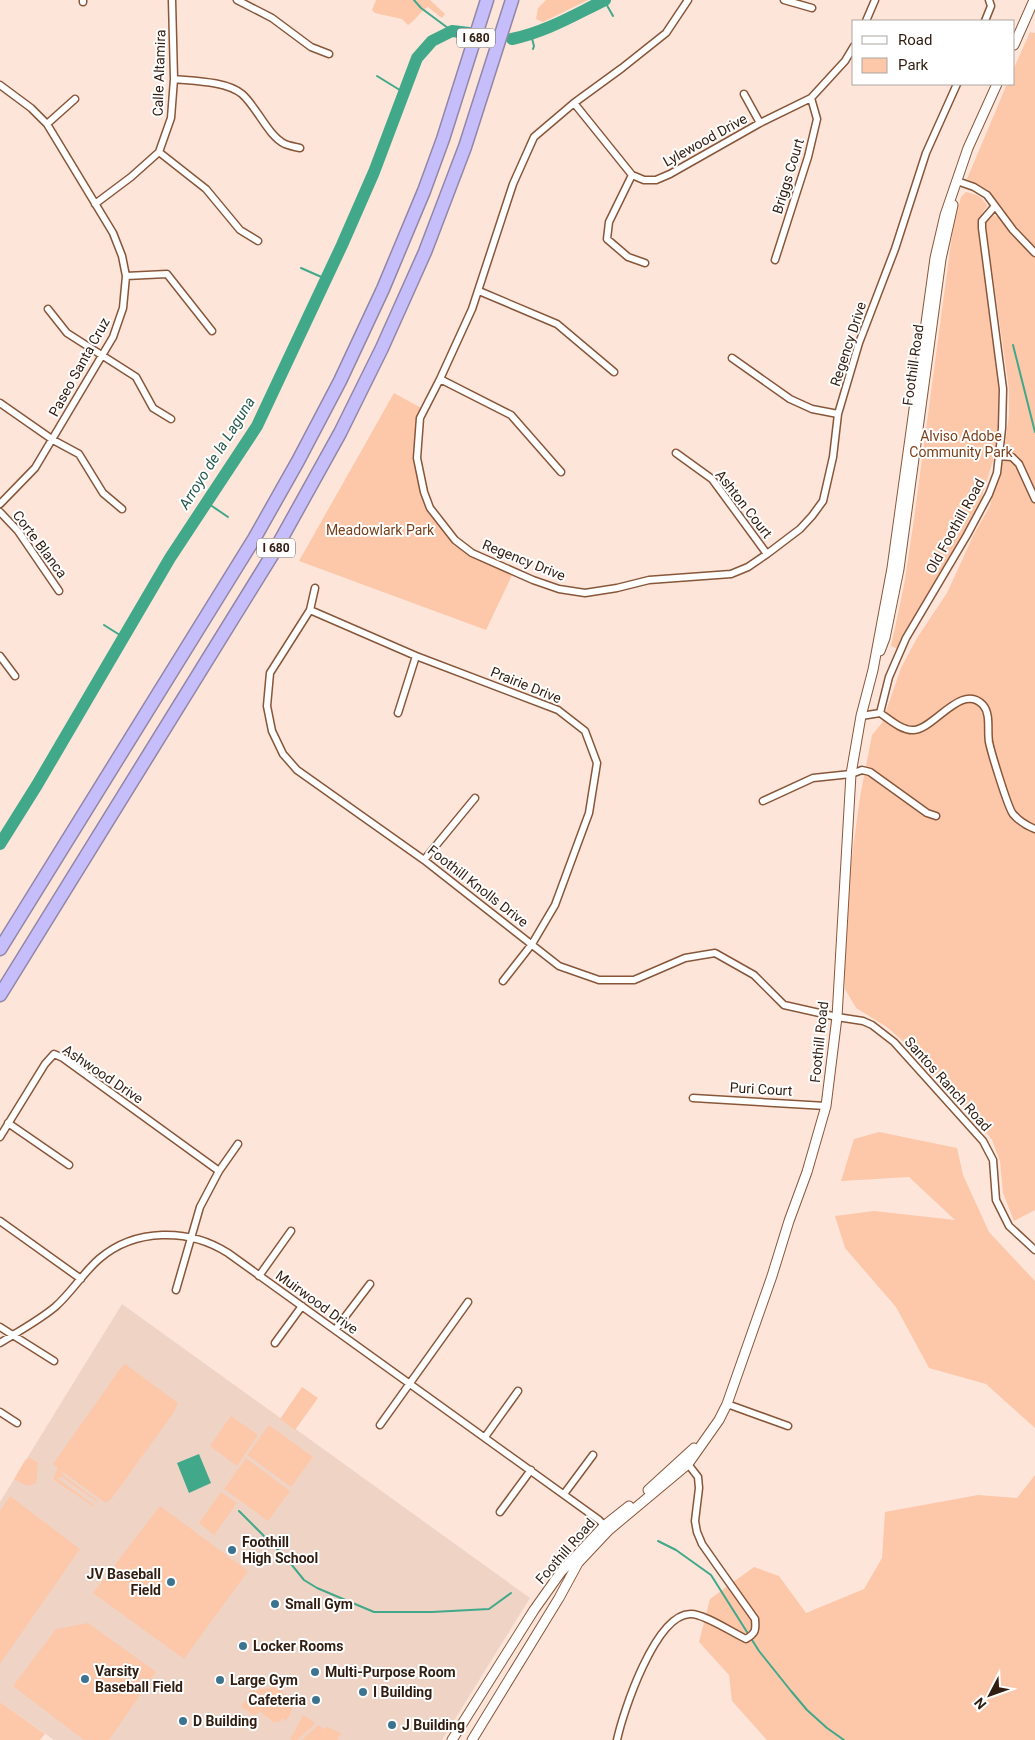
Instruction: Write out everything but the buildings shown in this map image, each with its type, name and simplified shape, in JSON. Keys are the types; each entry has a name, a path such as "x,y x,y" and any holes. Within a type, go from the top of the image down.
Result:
{"highway":[{"name":"I 680","path":"0,949 254,539 340,381 383,289 424,192 464,76 487,0"},
{"name":"I 680","path":"0,995 274,552 340,433 382,348 425,252 465,147 512,0"}],"main road":[{"path":"1015,43 1034,0"},
{"name":"Foothill Road","path":"472,1740 559,1598 578,1563 607,1528 688,1464 719,1420 727,1404 807,1172 826,1106 836,1017 851,774 861,716 873,670 885,638 899,569 942,259 957,181 968,148 997,85"},
{"name":"Foothill Road","path":"452,1740 560,1572 694,1449 727,1404"}],"street":[{"name":"Calle Altamira","path":"95,204 158,152 171,118 174,79 172,0"},
{"path":"236,0 272,18 311,48 329,54"},
{"name":"Regency Drive","path":"688,0 666,33 574,103 534,137 513,184 479,291 440,379 420,418 418,458 424,492 430,508 454,540 472,552 533,580 559,589 584,593 618,588 649,580 731,574 748,567 767,554 800,529 812,516 823,502 833,456 838,414 859,344 895,249 926,153 957,85"},
{"path":"784,0 812,8"},
{"path":"866,20 875,0"},
{"path":"985,20 991,6 989,0"},
{"name":"Lylewood Drive","path":"632,175 644,180 656,180 663,177 811,98 845,61 852,49"},
{"path":"174,79 214,83 238,92 277,138 284,143 300,148"},
{"name":"Paseo Santa Cruz","path":"0,85 31,108 47,124 113,233 122,256 126,276 123,308 113,337 35,468 0,504"},
{"path":"744,94 760,124"},
{"name":"Briggs Court","path":"774,260 808,157 817,119 811,98"},
{"path":"47,124 75,99"},
{"path":"574,103 632,175 609,222 607,239 628,257 645,263"},
{"path":"158,152 206,189 240,230 258,241"},
{"path":"957,181 980,189 987,195 1014,230 1035,253"},
{"name":"Old Foothill Road","path":"880,713 889,677 906,638 990,494 997,472 1002,428 1003,389 982,221 995,206"},
{"path":"126,276 167,274 212,331"},
{"path":"479,291 558,324 614,372"},
{"path":"48,309 67,333 136,377 153,408 171,418"},
{"path":"732,358 790,399 812,409 838,414"},
{"path":"440,379 511,415 561,472"},
{"path":"0,403 53,440 80,454 103,493 122,509"},
{"name":"Ashton Court","path":"676,453 712,479 767,554"},
{"path":"998,456 1012,457 1019,464 1035,499"},
{"name":"Corte Blanca","path":"0,512 18,532 59,591"},
{"name":"Foothill Knolls Drive","path":"315,588 310,610 270,673 267,706 272,730 283,754 298,770 424,860 559,966 599,980 634,980 685,958 715,953 754,975 784,1005 836,1017"},
{"name":"Prairie Drive","path":"310,610 416,656 558,710 585,731 598,763 589,813 555,905 532,944 503,981"},
{"path":"0,656 15,676"},
{"path":"398,713 416,656"},
{"path":"861,716 880,713 898,725 912,730 923,728 954,704 966,699 974,699 982,705 988,714 987,726 990,744 1012,813 1035,829"},
{"path":"763,802 813,778 851,774 862,770 870,772 927,813 936,816"},
{"path":"424,860 475,798"},
{"name":"Santos Ranch Road","path":"836,1017 863,1021 889,1038 983,1141 992,1160 996,1200 1009,1226 1035,1250"},
{"name":"Ashwood Drive","path":"0,1137 44,1064 54,1054 63,1058 219,1171"},
{"name":"Puri Court","path":"693,1098 826,1106"},
{"path":"8,1123 69,1165"},
{"path":"176,1290 200,1207 219,1171 238,1144"},
{"path":"0,1221 81,1279"},
{"path":"259,1276 291,1231"},
{"name":"Muirwood Drive","path":"0,1342 33,1323 55,1307 100,1258 129,1241 168,1234 192,1237 218,1246 485,1436 607,1528"},
{"path":"335,1330 370,1284"},
{"path":"380,1425 468,1302"},
{"path":"275,1343 302,1306"},
{"path":"0,1327 54,1361"},
{"path":"485,1436 518,1391"},
{"path":"727,1404 788,1426"},
{"path":"0,1412 17,1423"},
{"path":"564,1494 593,1455"},
{"path":"617,1740 620,1725 645,1660 657,1639 679,1617 690,1614 713,1621 746,1639 754,1635 756,1630 755,1619 702,1544 697,1532 695,1521 699,1488 698,1478 688,1464"},
{"path":"500,1512 531,1470"}],"shaded area":[{"name":"Foothill High School","path":"122,1304 530,1598 442,1740 54,1740 0,1702 0,1502"},
{"path":"199,1454 211,1483 189,1493 177,1463"}],"green space":[{"path":"376,0 430,0 445,14 442,18 428,7 408,25 402,19 375,13 372,10"},
{"path":"546,0 588,0 543,22 536,19 538,8"},
{"path":"1030,32 1035,33 1035,1210 1014,1221 1003,1193 1000,1161 992,1140 905,1043 887,1027 856,1008 845,989 844,969 847,893 860,797 872,735 882,723 901,668 917,638 947,593 974,534 990,506 1005,445 1009,415 1009,389 986,222 992,214 997,217 1005,211 987,189 967,179 1007,85 1015,85 1015,66"},
{"name":"Alviso Adobe Community Park","path":"966,192 978,196 987,206 982,213 979,226 999,389 1000,408 996,451 979,506 898,649 891,646 904,586 914,519 953,228 961,197"},
{"name":"Meadowlark Park","path":"394,393 423,409 416,447 430,506 452,535 476,553 514,571 486,630 299,561"},
{"path":"879,1132 957,1148 963,1175 989,1232 1035,1281 1035,1428 986,1384 929,1368 896,1307 845,1248 835,1216 874,1211 955,1220 909,1177 841,1181 854,1139"},
{"path":"125,1364 178,1403 174,1412 112,1498 106,1503 61,1471 63,1475 98,1501 62,1477 57,1478 94,1507 53,1479 58,1468 53,1464"},
{"path":"302,1387 318,1398 295,1430 280,1419"},
{"path":"231,1416 258,1435 237,1466 210,1446"},
{"path":"269,1425 313,1457 291,1487 247,1455"},
{"path":"29,1457 38,1463 36,1483 27,1486 14,1479"},
{"path":"246,1458 290,1491 268,1521 224,1489"},
{"path":"1035,1475 1035,1740 767,1740 732,1701 729,1675 699,1642 710,1599 754,1567 779,1576 806,1613 864,1589 882,1558 885,1512 978,1495 1017,1498"},
{"path":"221,1492 237,1503 214,1535 199,1523"},
{"path":"10,1496 80,1549 0,1664 0,1511"},
{"name":"JV Baseball Field","path":"160,1506 248,1571 184,1659 93,1593"},
{"name":"Varsity Baseball Field","path":"88,1623 156,1672 109,1740 84,1740 13,1686 56,1629"},
{"path":"276,1687 292,1701 292,1709 286,1721 283,1718 279,1723 276,1721 275,1723 259,1711 256,1715 253,1715 241,1706 252,1690"},
{"path":"0,1702 45,1734 40,1740 0,1740"},
{"path":"303,1715 316,1723 297,1740 290,1740"},
{"path":"318,1725 324,1729 327,1727 341,1733 337,1740 302,1740"}],"waterway":[{"path":"414,0 421,8 452,31"},
{"path":"604,0 613,16"},
{"name":"Arroyo de la Laguna","path":"512,39 548,28 605,0"},
{"name":"Arroyo de la Laguna","path":"0,844 37,785 170,558 257,426 374,172 417,58 432,41 452,31 469,33"},
{"path":"531,35 533,49"},
{"path":"377,76 403,92"},
{"path":"301,268 326,279"},
{"path":"1013,345 1035,432"},
{"path":"206,502 228,517"},
{"path":"104,625 123,637"},
{"path":"239,1511 287,1559 304,1580 317,1588 374,1612 432,1612 489,1609 511,1593"},
{"path":"658,1541 676,1550 711,1575 759,1651 791,1691 807,1710 844,1740"}],"place":[{"name":"Foothill High School","path":"232,1550"},
{"name":"JV Baseball Field","path":"171,1582"},
{"name":"Small Gym","path":"275,1604"},
{"name":"Locker Rooms","path":"243,1646"},
{"name":"Multi-Purpose Room","path":"315,1672"},
{"name":"Varsity Baseball Field","path":"85,1679"},
{"name":"Large Gym","path":"220,1680"},
{"name":"I Building","path":"363,1692"},
{"name":"Cafeteria","path":"316,1700"},
{"name":"D Building","path":"183,1721"},
{"name":"J Building","path":"392,1725"}]}
